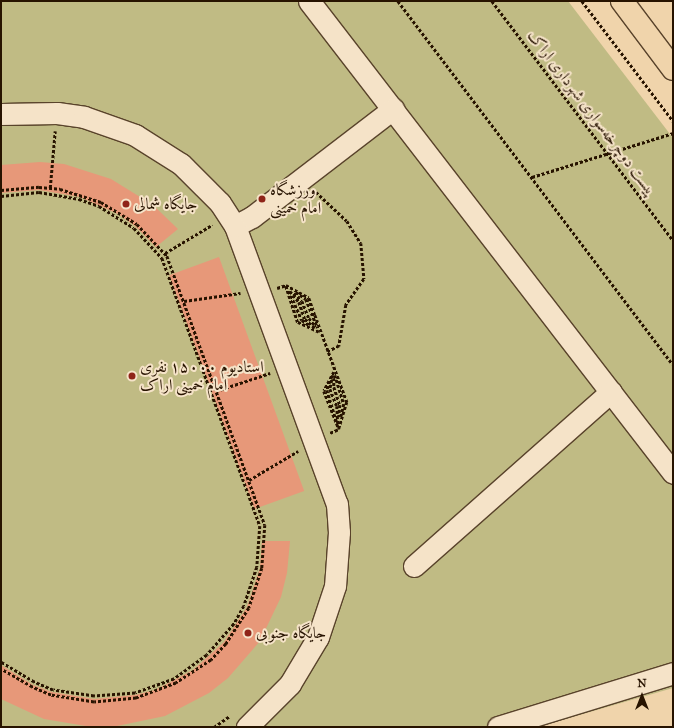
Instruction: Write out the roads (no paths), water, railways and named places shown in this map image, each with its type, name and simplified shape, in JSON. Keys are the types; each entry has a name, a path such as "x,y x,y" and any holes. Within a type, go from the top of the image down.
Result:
{"main road":[{"path":"622,1 673,69"}],"lane":[{"path":"309,1 673,473"},
{"path":"225,228 252,217 393,109"},
{"path":"1,114 56,127 110,125 159,149 201,183 259,291 274,371 314,442 337,504 339,559 335,586 326,619 306,662 273,704 242,720"},
{"path":"414,566 611,392"},
{"path":"498,727 673,673"}],"place":[{"name":"ورزشگاه امام خمینی","path":"262,199"},
{"name":"جایگاه شمالی","path":"126,204"},
{"name":"استادیوم ۱۵۰۰۰ نفری امام خمینی اراک","path":"132,376"},
{"name":"جایگاه جنوبی","path":"248,633"}]}
